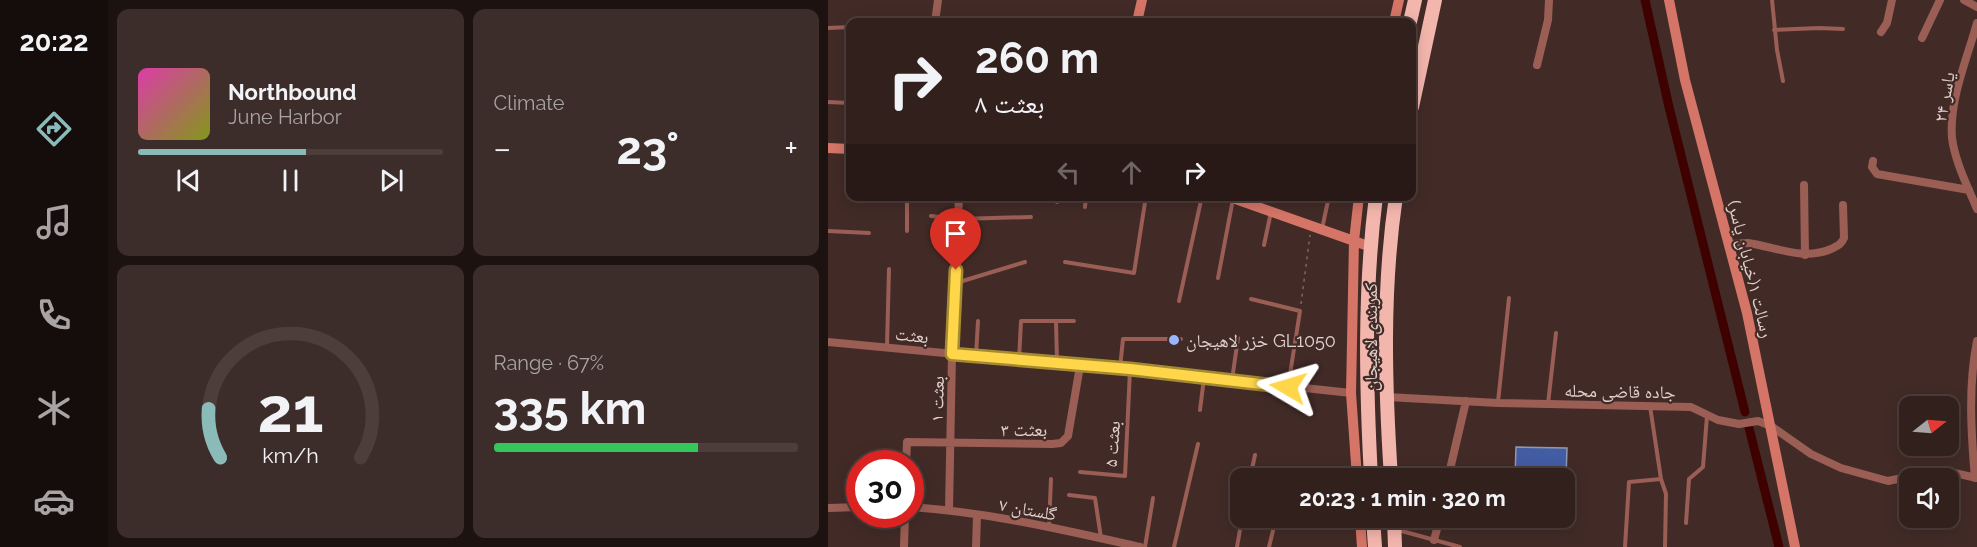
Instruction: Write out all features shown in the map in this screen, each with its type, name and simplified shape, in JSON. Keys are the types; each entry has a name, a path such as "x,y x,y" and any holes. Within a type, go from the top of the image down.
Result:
{"highway":[{"path":"1411,18 1415,0"},
{"path":"1416,88 1435,0"},
{"name":"کمربندی لاهیجان","path":"1371,468 1367,341 1376,201"},
{"name":"کمربندی لاهیجان","path":"1390,468 1385,342 1388,265 1395,201"},
{"path":"1374,528 1375,547"},
{"path":"1394,528 1395,547"}],"street":[{"path":"936,18 938,0"},
{"path":"1138,18 1142,0"},
{"path":"1395,18 1399,0"},
{"path":"1538,65 1548,20 1549,0"},
{"name":"رسالت ۱(خیابان یاسر)","path":"1669,0 1685,80 1747,313 1796,547"},
{"path":"1881,32 1887,23 1892,0"},
{"path":"1922,38 1940,0"},
{"path":"1964,0 1977,7"},
{"name":"یاسر ۲۴","path":"1977,23 1975,37 1954,103 1953,138 1959,164 1977,209"},
{"path":"828,148 846,149"},
{"path":"1873,161 1872,168 1877,174 1969,190"},
{"path":"1804,185 1805,255"},
{"name":"بعثت ۱","path":"950,510 952,354 958,201"},
{"path":"1242,201 1371,247"},
{"path":"1356,468 1351,393 1354,241 1358,201"},
{"path":"1729,244 1747,243 1805,255 1819,254 1842,242 1843,205"},
{"path":"1976,478 1970,426 1974,355 1977,341"},
{"name":"بعثت","path":"828,342 976,357 1120,368 1351,393"},
{"name":"بعثت ۳","path":"907,450 907,442 1061,443 1068,436 1080,366"},
{"path":"1351,393 1367,394"},
{"name":"جاده قاضی محله","path":"1387,398 1691,407 1718,420 1738,424 1758,421 1771,426 1811,454 1841,468 1888,481 1941,470 1976,478"},
{"path":"1450,468 1466,401"},
{"path":"828,508 846,507"},
{"name":"گلستان ۷","path":"924,508 977,514 1140,547"},
{"path":"976,547 977,514"},
{"path":"904,547 905,528"},
{"path":"1361,528 1362,547"},
{"path":"1434,540 1437,528"}],"lane":[{"path":"1772,0 1774,30 1783,81"},
{"path":"828,28 846,27"},
{"path":"1774,30 1843,29"},
{"path":"828,102 846,103"},
{"path":"907,201 907,231"},
{"path":"1085,207 1086,201"},
{"path":"1065,262 1134,273 1145,201"},
{"path":"1179,301 1201,201"},
{"path":"1218,278 1231,201"},
{"path":"1317,228 1327,201"},
{"path":"1263,245 1271,212"},
{"path":"931,216 958,219 1030,217"},
{"path":"828,231 869,233"},
{"path":"956,284 1025,262"},
{"path":"887,347 889,269"},
{"path":"1498,403 1509,298"},
{"path":"1251,299 1300,311 1288,387"},
{"path":"976,357 978,321"},
{"path":"1019,360 1021,321 1074,321"},
{"path":"1056,321 1057,364"},
{"path":"1548,404 1556,333"},
{"path":"1232,381 1238,338"},
{"path":"1120,368 1123,339 1181,339"},
{"name":"بعثت ۵","path":"1080,472 1125,476 1130,369"},
{"path":"1200,410 1204,377"},
{"path":"1650,406 1666,494 1665,547"},
{"path":"1686,523 1689,479 1703,467 1707,415"},
{"path":"1174,547 1198,444"},
{"path":"1252,468 1255,455"},
{"path":"1048,527 1051,479"},
{"path":"1625,547 1629,482 1662,479"},
{"path":"1069,495 1095,498 1101,538"},
{"path":"1145,547 1153,498"},
{"path":"1236,547 1240,528"},
{"path":"1269,547 1274,528"},
{"path":"1406,528 1434,540 1460,547"}],"path":[{"path":"1300,311 1317,228"}],"building":[{"path":"1516,447 1567,448 1566,468 1515,468"}],"waterway":[{"path":"1645,0 1669,107 1745,412"},
{"path":"1749,428 1779,547"}],"place":[{"name":"خزر لاهیجان GL1050","path":"1174,340"}],"route":[{"path":"956,270 952,354 1130,369 1288,387"}]}
